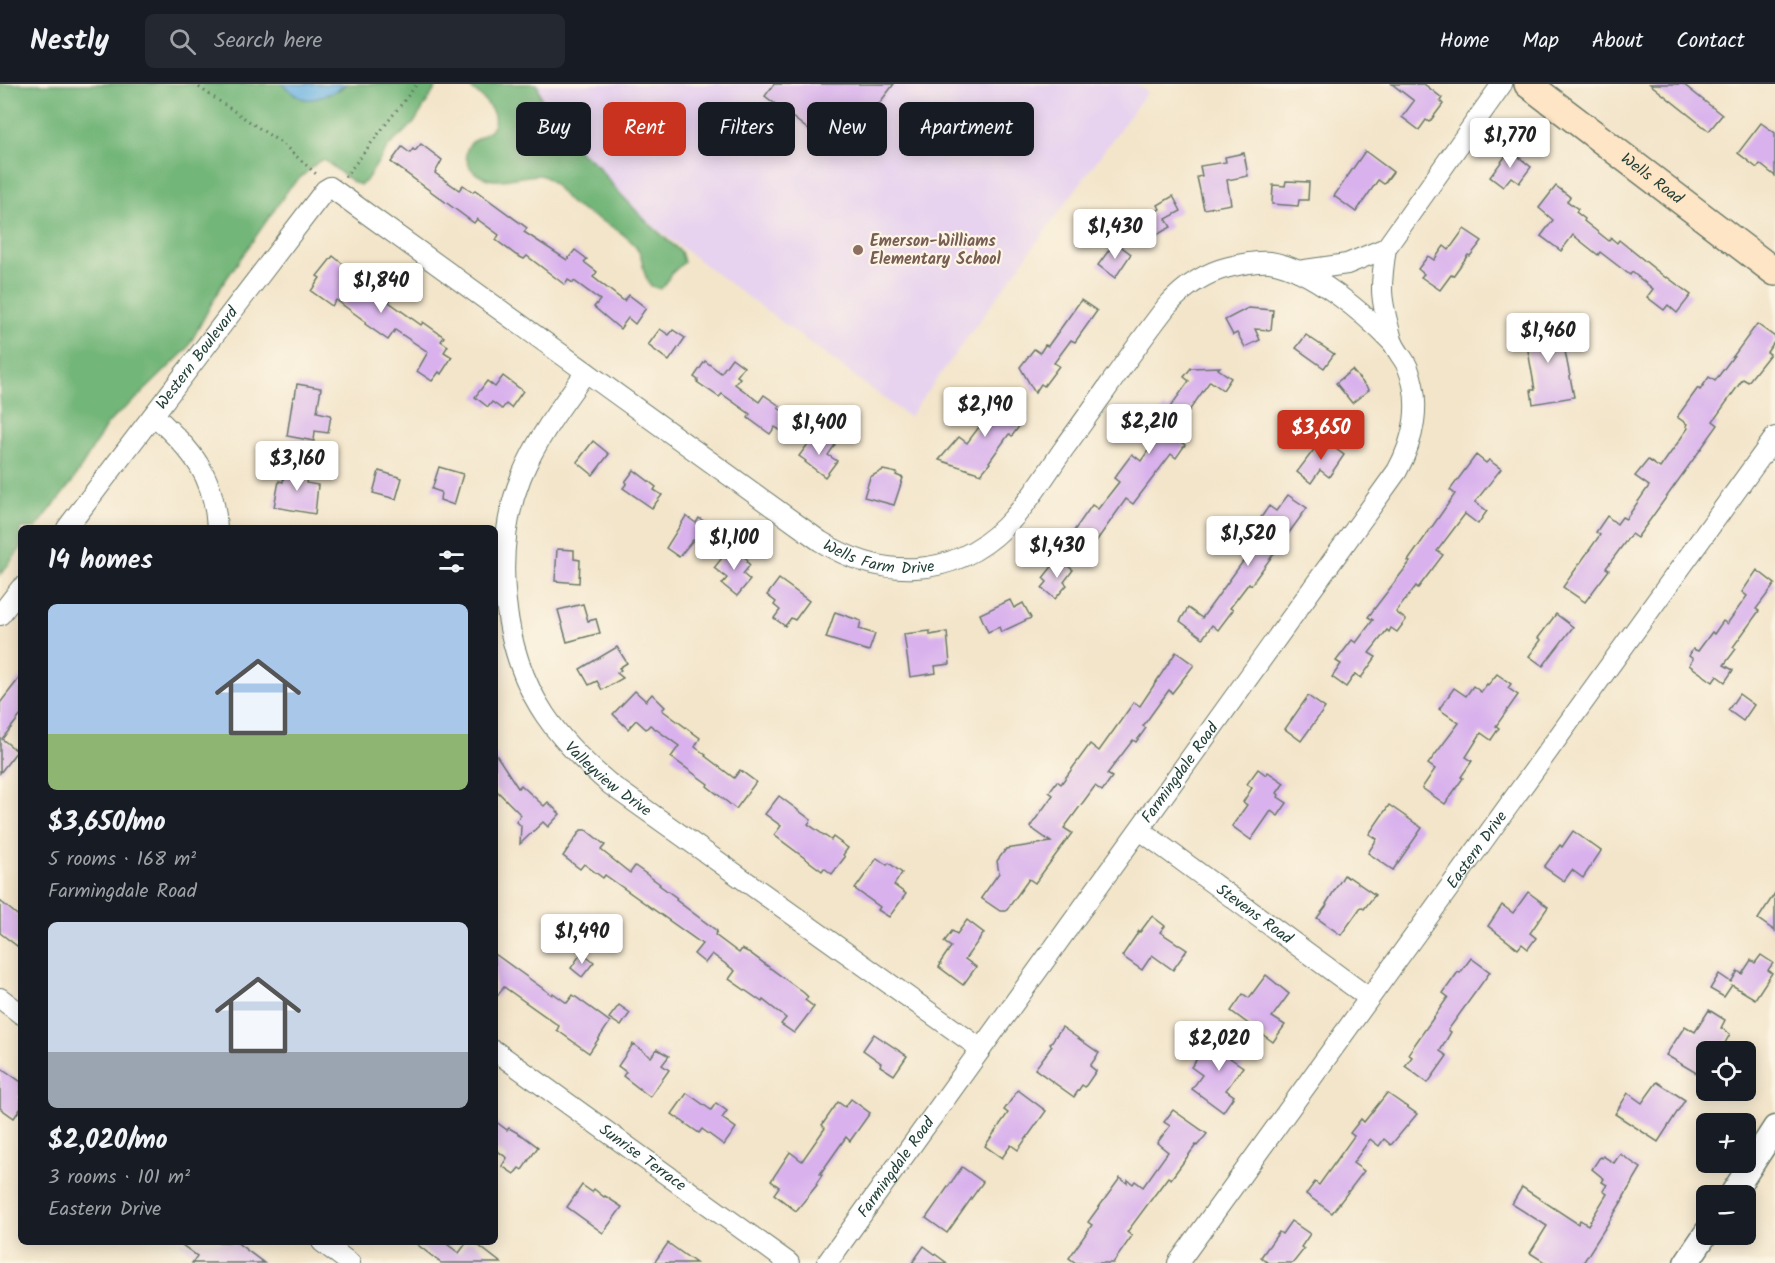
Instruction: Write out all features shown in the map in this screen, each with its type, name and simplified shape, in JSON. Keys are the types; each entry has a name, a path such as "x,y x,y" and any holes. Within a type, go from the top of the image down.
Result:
{"main road":[{"name":"Wells Road","path":"1528,84 1775,272"}],"street":[{"path":"1386,248 1502,84"},
{"name":"Wells Farm Drive","path":"331,188 830,547 856,559 903,569 943,564 967,554 988,542 1010,522 1163,312 1189,285 1214,272 1247,263 1271,263 1285,266 1316,281 1345,301 1393,343"},
{"name":"Western Boulevard","path":"69,525 331,188"},
{"name":"Wells Farm Drive","path":"1298,272 1340,266 1386,248"},
{"name":"Farmingdale Road","path":"827,1263 1386,489 1401,465 1412,437 1416,408 1410,374 1393,343 1384,305 1382,290 1386,248"},
{"name":"Valleyview Drive","path":"586,372 546,429 528,461 514,498 506,538 505,583 511,631 524,674 542,710 575,752 611,785 981,1049"},
{"path":"154,415 188,448 202,469 213,497 217,525"},
{"name":"Eastern Drive","path":"1178,1263 1775,436"},
{"path":"0,615 18,592"},
{"name":"Stevens Road","path":"1140,830 1369,998"},
{"path":"0,998 18,1012"},
{"name":"Sunrise Terrace","path":"498,1053 789,1263"},
{"path":"1738,1185 1775,1128"},
{"path":"326,1245 350,1263"},
{"path":"1686,1263 1698,1245"}],"path":[{"path":"194,84 284,145 331,188 417,84"}],"shaded area":[{"name":"Emerson-Williams Elementary School","path":"537,84 1137,84 1147,92 909,417 646,221 596,164 586,156 591,156 591,102 543,102"}],"green space":[{"path":"0,84 282,84 304,99 339,90 346,84 438,84 414,123 389,146 365,182 360,185 353,182 324,160 319,161 290,187 220,288 187,349 106,426 72,482 38,525 18,525 18,552 0,575"},
{"path":"465,84 537,84 543,102 516,102 516,156 586,156 596,164 646,221 681,252 684,262 670,275 665,285 660,289 651,286 645,276 640,254 633,243 617,230 573,205 544,176 531,175 492,180 477,174 471,168 466,155 468,147 488,132 495,120 486,102"}],"water":[{"path":"282,84 346,84 338,90 315,99 304,99"}],"building":[{"path":"774,84 894,84 880,102 807,102 807,129 795,119 795,102 773,102 765,96"},
{"path":"1392,84 1424,84 1442,98 1440,101 1443,104 1431,120 1429,122 1426,120 1419,130 1402,117 1414,101"},
{"path":"1650,84 1683,84 1722,115 1709,131"},
{"path":"1761,123 1775,133 1775,176 1760,164 1757,168 1738,153"},
{"path":"421,144 442,160 435,173 459,190 463,185 473,192 475,190 527,228 524,232 567,260 575,250 587,259 584,262 597,272 593,277 624,301 629,295 646,308 635,324 628,318 620,329 594,307 600,300 574,281 573,283 568,280 565,285 527,256 524,259 516,255 496,240 499,235 477,219 474,223 391,162 402,147 410,153"},
{"path":"1510,150 1531,167 1519,183 1511,177 1503,187 1490,177"},
{"path":"1365,151 1393,172 1384,184 1378,180 1356,212 1334,196"},
{"path":"1244,153 1248,176 1227,180 1231,204 1204,209 1197,177 1202,176 1200,166 1226,162 1225,157"},
{"path":"1286,181 1309,182 1308,200 1299,200 1298,206 1272,204 1273,185 1285,186"},
{"path":"1556,186 1570,197 1567,201 1578,209 1576,212 1585,219 1584,221 1609,241 1611,238 1617,243 1619,240 1691,295 1677,313 1668,305 1664,310 1647,297 1653,289 1632,272 1630,275 1600,252 1598,255 1573,235 1561,251 1541,236 1553,220 1539,208"},
{"path":"1173,196 1181,211 1166,219 1171,227 1151,238 1141,220 1160,209 1158,205"},
{"path":"1464,229 1482,241 1440,290 1421,277 1424,274 1418,269 1428,256 1434,260 1444,246 1449,250"},
{"path":"1115,242 1131,254 1115,278 1098,265"},
{"path":"333,256 348,268 346,270 391,299 389,302 421,325 423,322 444,337 441,341 448,346 444,352 452,357 441,374 439,372 432,381 417,371 428,352 395,330 388,340 336,300 332,306 311,291 320,278 317,276"},
{"path":"1081,300 1097,311 1075,342 1071,340 1054,363 1059,366 1044,386 1041,384 1035,393 1020,367 1034,349 1040,353 1045,345 1048,346"},
{"path":"1248,308 1273,310 1271,330 1255,329 1260,340 1245,347 1237,333 1233,335 1225,320"},
{"path":"1548,318 1552,341 1561,339 1563,341 1574,397 1533,404 1531,390 1535,390 1527,345 1530,345 1526,322"},
{"path":"1757,324 1775,337 1775,341 1767,352 1770,354 1748,382 1743,379 1713,421 1718,425 1637,538 1631,534 1606,568 1609,570 1585,602 1563,587 1600,535 1596,532 1607,516 1617,524 1622,517 1626,519 1649,486 1635,476 1648,460 1660,468 1688,428 1687,424 1677,417 1709,377 1715,381"},
{"path":"660,329 669,335 673,330 685,338 669,361 648,345"},
{"path":"1306,335 1334,354 1324,368 1296,348"},
{"path":"732,358 744,367 737,376 740,378 735,384 759,402 764,395 792,418 783,432 775,427 770,434 748,418 750,414 722,394 719,397 697,382 698,380 694,377 705,361 721,373"},
{"path":"1220,367 1218,369 1231,378 1223,390 1210,381 1172,435 1185,445 1176,458 1171,454 1133,504 1126,499 1095,543 1092,541 1088,547 1071,535 1092,505 1098,509 1119,482 1114,478 1132,454 1141,461 1157,438 1147,430 1164,407 1168,410 1189,381 1184,377 1191,368"},
{"path":"1352,370 1369,390 1352,403 1336,383"},
{"path":"503,376 523,391 511,408 506,404 502,409 492,402 488,407 475,397 487,381 495,387"},
{"path":"297,384 321,388 317,412 331,415 328,433 315,431 314,441 287,436"},
{"path":"996,395 1022,416 1018,423 1020,425 1012,436 1009,434 981,474 939,460 959,437 967,443 986,418 980,411"},
{"path":"823,435 835,445 828,455 837,461 825,477 799,456 811,440 817,444"},
{"path":"1322,439 1344,455 1329,477 1320,470 1311,483 1297,472"},
{"path":"593,441 609,454 593,475 577,462"},
{"path":"1476,455 1486,463 1489,460 1501,469 1475,502 1487,511 1478,524 1465,514 1437,551 1443,555 1396,612 1406,620 1397,632 1391,628 1389,632 1387,630 1369,653 1376,657 1361,678 1355,674 1346,687 1332,677 1341,664 1336,661 1352,640 1356,643 1373,620 1368,617 1410,562 1408,561 1455,494 1450,490"},
{"path":"439,467 463,474 454,505 440,500 441,492 432,489"},
{"path":"285,468 308,471 306,483 318,485 315,514 274,507 279,481 283,482"},
{"path":"634,470 656,487 654,490 662,495 652,508 623,488"},
{"path":"883,470 897,473 896,475 903,478 894,505 864,497 870,477"},
{"path":"379,471 402,478 396,499 373,493"},
{"path":"1288,495 1307,508 1251,585 1249,583 1230,608 1233,610 1218,630 1212,625 1203,638 1180,621 1188,608 1202,618 1252,549 1256,551 1271,529 1260,519 1269,506 1276,511"},
{"path":"686,516 696,523 699,518 712,527 702,541 698,538 693,540 679,557 666,548"},
{"path":"557,549 574,550 574,559 580,560 579,583 555,581"},
{"path":"729,549 736,555 738,552 748,560 750,565 743,574 750,580 737,596 722,584 727,578 714,568"},
{"path":"1058,559 1073,570 1064,582 1067,585 1055,599 1042,588 1047,582 1043,578"},
{"path":"1757,570 1775,584 1756,609 1759,611 1733,647 1736,649 1724,665 1733,670 1725,682 1717,676 1713,682 1689,665 1693,659 1689,656 1693,649 1698,651 1723,621 1727,624 1747,596 1742,592"},
{"path":"779,579 809,601 795,620 791,618 785,626 774,618 780,610 774,605 776,602 767,595"},
{"path":"1010,600 1014,608 1023,603 1031,618 1001,632 999,627 988,632 980,614"},
{"path":"583,604 588,621 596,619 600,633 567,642 558,610"},
{"path":"835,612 861,621 859,629 875,634 869,651 826,638"},
{"path":"1556,614 1573,627 1543,666 1529,656 1541,640 1538,638"},
{"path":"930,631 930,635 947,632 950,664 935,666 936,673 910,677 904,634"},
{"path":"617,647 627,663 619,668 621,670 617,673 623,678 602,690 597,681 589,685 580,669"},
{"path":"1176,652 1194,665 1172,693 1169,690 1143,726 1146,728 1136,742 1133,740 1107,774 1112,777 1102,791 1095,786 1064,828 1072,833 1035,883 1029,879 1006,911 1000,911 981,898 999,873 997,861 1006,849 1051,842 1030,827 1053,795 1049,792 1057,781 1061,784 1090,744 1099,751 1134,702 1140,706"},
{"path":"1497,674 1511,684 1508,688 1518,695 1496,726 1499,728 1491,740 1481,733 1466,757 1472,761 1445,804 1422,788 1435,769 1428,764 1459,723 1439,709 1454,688 1466,696 1473,686 1481,692"},
{"path":"18,680 18,719 2,739 17,751 0,773 0,703"},
{"path":"635,691 646,701 652,694 665,707 662,710 700,738 695,747 734,778 740,770 756,782 736,809 707,786 708,784 671,757 679,746 650,725 646,729 636,720 628,729 613,714"},
{"path":"1739,694 1754,705 1743,721 1728,710"},
{"path":"1308,696 1325,708 1301,741 1285,729"},
{"path":"498,758 518,788 521,785 544,806 548,802 560,814 548,827 543,822 520,844 521,826 516,821 521,815 498,792"},
{"path":"1258,769 1266,775 1268,772 1284,783 1277,793 1278,797 1287,803 1278,816 1271,811 1251,840 1232,826 1247,805 1243,802 1252,788 1247,784"},
{"path":"779,796 811,820 808,824 831,840 833,837 848,848 843,855 845,857 832,874 824,868 822,871 774,835 781,826 765,814"},
{"path":"1389,805 1422,828 1393,870 1368,853 1377,839 1369,834"},
{"path":"581,830 586,830 605,845 601,850 630,873 635,866 660,884 677,898 676,900 717,931 715,935 739,953 742,949 750,953 804,993 808,997 805,1000 814,1007 794,1033 781,1024 786,1018 763,1000 762,1002 729,979 735,971 712,954 705,963 694,954 702,944 605,875 603,878 584,864 580,869 563,856"},
{"path":"1573,831 1601,851 1583,878 1572,870 1564,881 1544,867"},
{"path":"877,858 887,865 889,863 902,873 894,885 906,894 889,917 878,910 880,907 855,889"},
{"path":"1344,875 1375,895 1364,909 1361,907 1341,935 1317,918"},
{"path":"1528,892 1548,907 1530,933 1536,938 1528,949 1522,944 1518,949 1488,926 1502,905 1513,913"},
{"path":"1775,893 1775,931 1758,919"},
{"path":"0,901 18,916 18,947 0,933"},
{"path":"1152,916 1165,926 1160,932 1187,950 1173,970 1152,955 1142,970 1122,956"},
{"path":"967,920 984,933 965,959 976,967 963,985 939,967 951,947 944,942 952,931 957,934"},
{"path":"582,952 594,962 582,977 571,968"},
{"path":"1761,955 1773,963 1768,970 1772,973 1755,999 1732,985 1724,997 1710,989 1719,974 1731,982 1738,971 1742,974 1751,960 1755,963"},
{"path":"498,956 552,995 553,993 567,1003 573,995 610,1022 589,1053 557,1030 559,1026 504,987 498,995"},
{"path":"1471,958 1490,972 1448,1030 1451,1032 1440,1051 1447,1056 1428,1083 1405,1066 1412,1057 1408,1054 1448,997 1443,993"},
{"path":"1266,975 1289,994 1272,1017 1285,1025 1273,1042 1231,1011 1243,994 1249,998"},
{"path":"619,1005 630,1013 621,1026 609,1018"},
{"path":"1709,1010 1725,1020 1721,1028 1730,1034 1726,1041 1696,1041 1696,1073 1666,1055 1685,1026 1695,1032"},
{"path":"1237,1026 1247,1033 1230,1058 1243,1067 1226,1090 1234,1096 1223,1112 1192,1089 1202,1075 1191,1067 1202,1052 1213,1060"},
{"path":"1062,1027 1099,1053 1090,1066 1096,1071 1085,1087 1082,1085 1074,1097 1035,1069 1052,1046 1050,1044"},
{"path":"874,1034 907,1056 894,1075 863,1050"},
{"path":"633,1044 651,1057 657,1049 669,1056 662,1065 669,1070 650,1097 623,1076 626,1072 618,1066"},
{"path":"0,1067 18,1080 18,1112 14,1118 0,1108"},
{"path":"1657,1082 1685,1100 1658,1142 1615,1114 1628,1093 1642,1103"},
{"path":"1018,1090 1046,1111 1018,1150 1011,1145 1002,1158 985,1146 1008,1113 1004,1110"},
{"path":"687,1093 711,1110 716,1103 727,1111 722,1118 736,1128 724,1145 702,1129 699,1133 672,1114"},
{"path":"1387,1093 1417,1114 1391,1145 1384,1139 1379,1146 1370,1139 1353,1163 1364,1171 1332,1213 1306,1194 1315,1182 1319,1185 1354,1136 1350,1133 1361,1119 1364,1122"},
{"path":"851,1099 870,1113 850,1141 846,1137 820,1174 822,1175 817,1185 796,1211 774,1194 779,1187 771,1181 790,1152 802,1161 825,1128 822,1125 838,1102 845,1107"},
{"path":"1173,1110 1207,1134 1171,1179 1168,1177 1127,1232 1132,1236 1113,1263 1076,1263 1069,1258 1092,1225 1088,1222 1120,1178 1127,1183 1128,1180 1133,1184 1135,1181 1143,1187 1168,1152 1157,1143 1170,1126 1164,1122"},
{"path":"498,1123 507,1130 509,1128 523,1136 538,1147 522,1170 519,1168 514,1174 502,1166 507,1158 498,1151"},
{"path":"1620,1154 1641,1168 1583,1263 1546,1263 1530,1253 1547,1226 1512,1204 1522,1187 1578,1224 1580,1220 1588,1225 1607,1194 1603,1191 1607,1185 1602,1182 1604,1179 1592,1169 1600,1157 1603,1156 1614,1163"},
{"path":"962,1167 983,1182 947,1233 926,1218"},
{"path":"582,1185 592,1192 594,1189 622,1207 603,1233 567,1207"},
{"path":"1291,1221 1310,1234 1301,1247 1304,1249 1293,1263 1268,1263 1261,1257 1279,1232 1282,1234"},
{"path":"668,1243 696,1263 654,1263"},
{"path":"182,1245 240,1245 264,1263 192,1263 197,1256"},
{"path":"418,1245 448,1245 459,1253 465,1245 478,1245 501,1263 441,1263"},
{"path":"924,1246 947,1263 912,1263"}],"place":[{"name":"Emerson-Williams Elementary School","path":"858,250"}]}
